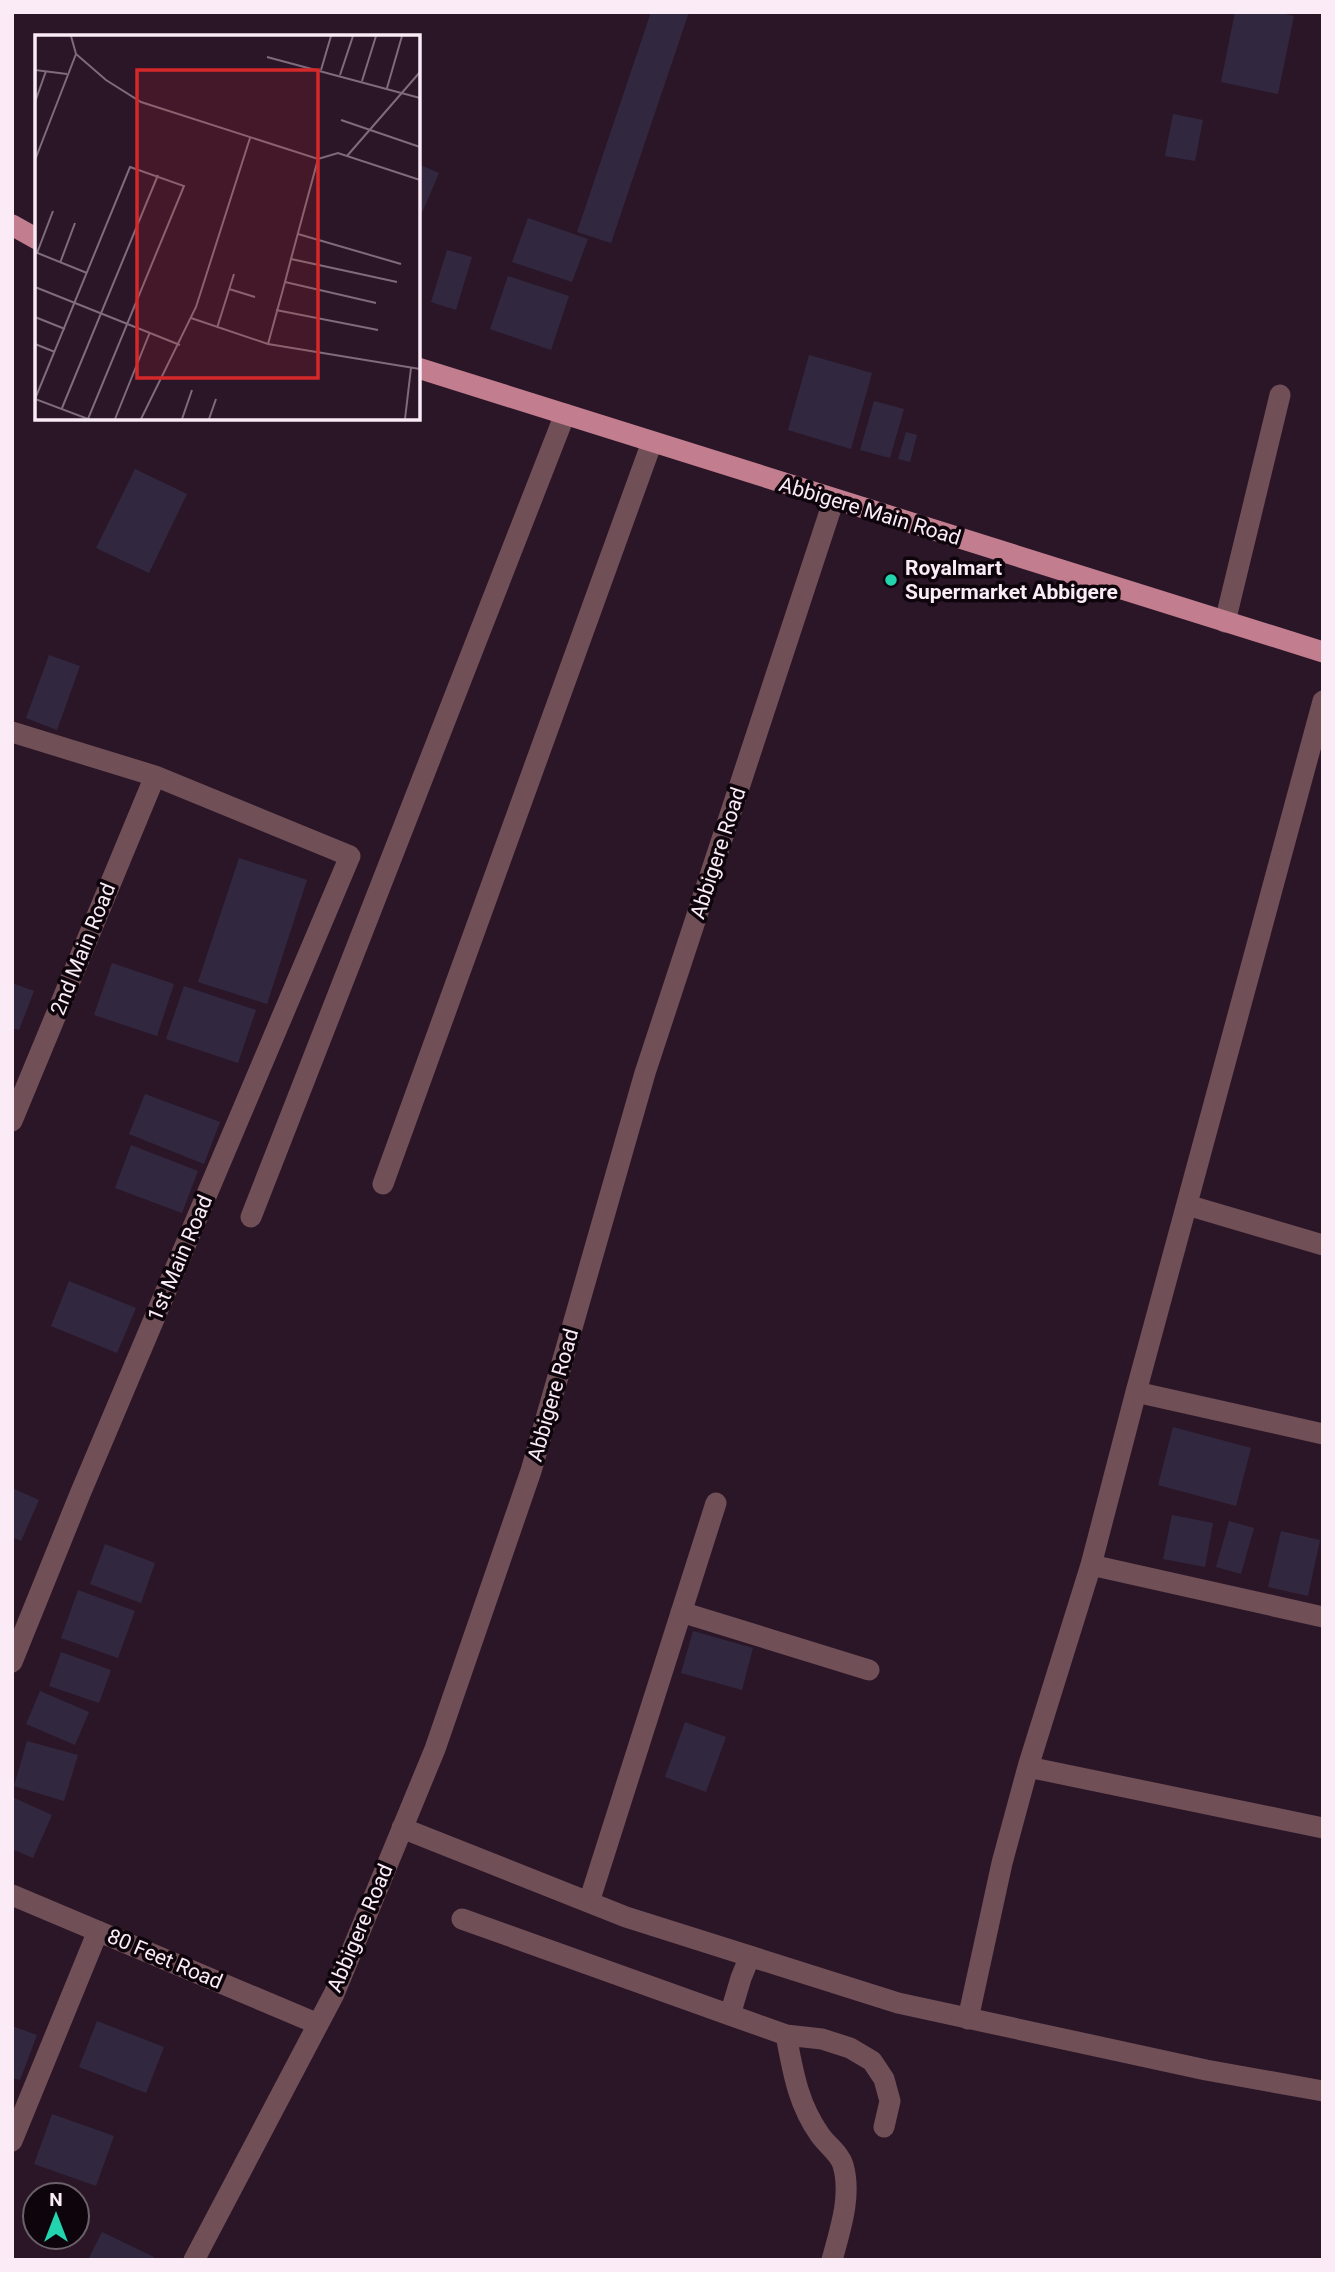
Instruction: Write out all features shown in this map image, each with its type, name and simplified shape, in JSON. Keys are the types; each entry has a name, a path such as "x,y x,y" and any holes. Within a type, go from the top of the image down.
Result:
{"main road":[{"path":"12,225 35,238"},
{"name":"Abbigere Main Road","path":"420,369 1323,652"}],"street":[{"path":"1225,622 1280,395"},
{"path":"251,1217 565,414"},
{"path":"383,1184 652,442"},
{"name":"Abbigere Road","path":"194,2260 334,1994 435,1749 531,1471 645,1073 834,499"},
{"path":"968,2019 1002,1863 1028,1767 1091,1565 1323,701"},
{"path":"12,732 155,776"},
{"name":"1st Main Road","path":"12,1662 350,856 155,776"},
{"name":"2nd Main Road","path":"12,1121 155,776"},
{"path":"1187,1205 1323,1245"},
{"path":"1136,1392 1323,1434"},
{"path":"590,1902 716,1503"},
{"path":"1091,1565 1323,1617"},
{"path":"681,1612 869,1670"},
{"path":"1028,1767 1323,1828"},
{"path":"402,1828 626,1917 898,2003 1206,2070 1323,2091"},
{"name":"80 Feet Road","path":"12,1895 318,2024"},
{"path":"462,1919 786,2035 822,2039 850,2048 872,2061 884,2079 890,2101 884,2127"},
{"path":"12,2141 98,1931"},
{"path":"730,2015 750,1956"},
{"path":"786,2035 799,2097 820,2135 843,2162 847,2185 845,2210 832,2260"}],"building":[{"path":"651,12 689,12 611,243 577,232"},
{"path":"1235,12 1276,12 1294,16 1278,94 1221,82"},
{"path":"1173,114 1203,120 1195,161 1165,156"},
{"path":"420,165 439,173 420,217"},
{"path":"528,218 588,239 572,282 512,262"},
{"path":"447,250 472,257 456,310 431,302"},
{"path":"508,276 569,296 551,350 490,329"},
{"path":"809,355 872,373 851,449 788,430"},
{"path":"874,401 904,409 890,458 860,450"},
{"path":"906,432 917,435 910,462 898,459"},
{"path":"135,469 187,494 149,573 96,548"},
{"path":"49,655 80,666 57,730 26,718"},
{"path":"239,858 307,880 267,1004 198,982"},
{"path":"112,963 174,984 157,1036 94,1015"},
{"path":"12,983 34,991 19,1030 12,1028"},
{"path":"184,986 256,1010 238,1063 166,1039"},
{"path":"145,1094 220,1122 204,1164 129,1134"},
{"path":"131,1145 198,1171 182,1213 115,1188"},
{"path":"69,1281 136,1308 117,1353 51,1326"},
{"path":"1173,1427 1251,1448 1236,1506 1158,1485"},
{"path":"12,1488 39,1500 21,1541 12,1537"},
{"path":"1172,1515 1213,1523 1205,1567 1163,1559"},
{"path":"1229,1521 1254,1528 1241,1574 1216,1567"},
{"path":"1281,1531 1320,1540 1308,1596 1268,1587"},
{"path":"105,1544 155,1563 141,1603 90,1584"},
{"path":"78,1590 135,1611 118,1658 61,1638"},
{"path":"693,1631 753,1648 742,1690 681,1673"},
{"path":"61,1652 111,1670 99,1703 49,1686"},
{"path":"40,1691 89,1712 75,1745 26,1724"},
{"path":"685,1722 726,1737 706,1792 665,1777"},
{"path":"27,1741 78,1755 64,1801 14,1786"},
{"path":"12,1797 52,1815 33,1858 12,1849"},
{"path":"97,2021 164,2047 146,2093 79,2067"},
{"path":"12,2026 37,2035 20,2080 12,2078"},
{"path":"52,2114 114,2136 96,2186 91,2184 91,2181 82,2181 34,2164"},
{"path":"102,2232 154,2257 153,2260 88,2260"}],"place":[{"name":"Royalmart Supermarket Abbigere","path":"891,580"}]}
